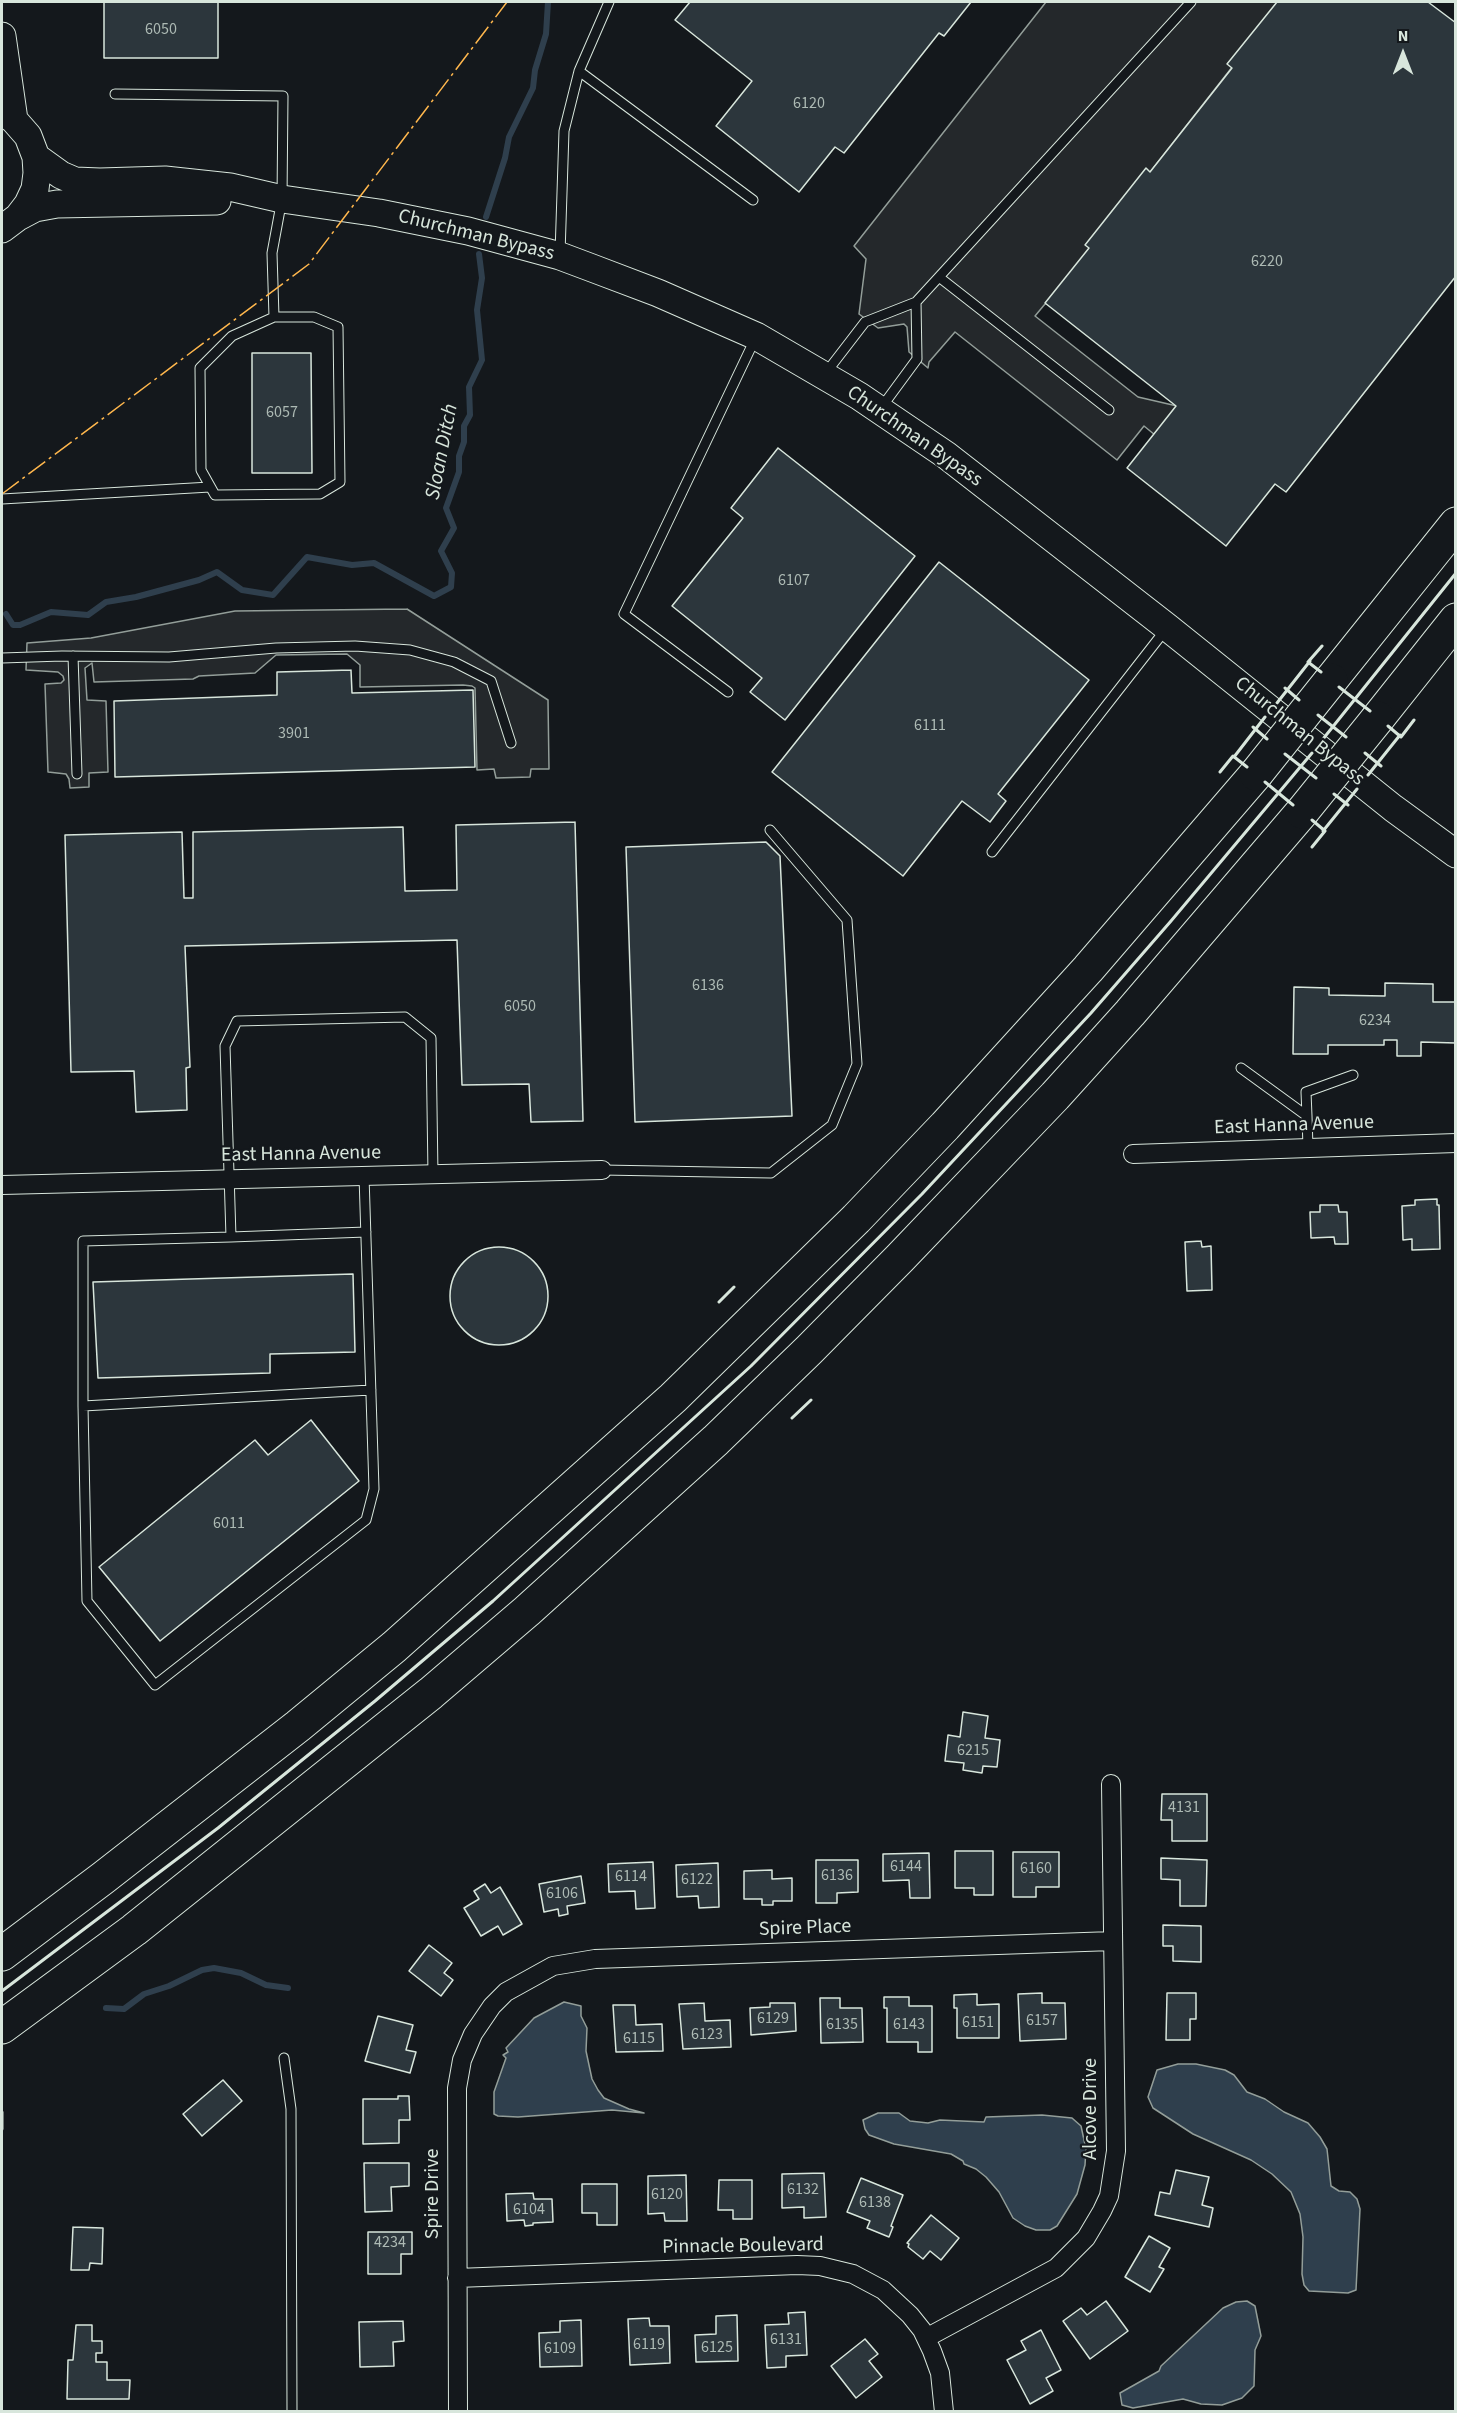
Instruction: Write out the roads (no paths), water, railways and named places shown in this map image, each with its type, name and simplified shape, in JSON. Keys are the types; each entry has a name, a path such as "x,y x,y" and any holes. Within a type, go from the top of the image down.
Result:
{"highway":[{"path":"2,1954 148,1844 307,1719 487,1566 673,1398 856,1219 945,1126 1088,969 1256,774 1455,524"},
{"path":"2,2027 134,1930 422,1700 528,1611 716,1440 834,1325 1055,1096 1138,1005 1302,812 1455,620"}],"street":[{"path":"2,36 8,116 28,136 36,157 38,173 35,189 28,204 10,223"},
{"name":"Churchman Bypass","path":"36,157 61,175 75,181 165,180 199,183 433,223 560,256 658,293 756,336 880,410 946,455 1167,627 1393,808 1455,854"},
{"name":"Churchman Bypass","path":"10,223 35,208 57,204 282,199"},
{"name":"East Hanna Avenue","path":"1133,1154 1455,1143"},
{"name":"East Hanna Avenue","path":"2,1185 602,1170"},
{"name":"Alcove Drive","path":"926,2338 1056,2268 1086,2238 1102,2211 1112,2182 1116,2151 1111,1784"},
{"name":"Spire Place","path":"506,1992 545,1969 588,1959 1113,1941"},
{"name":"Spire Drive","path":"458,2412 456,2097 458,2074 476,2027 506,1992"},
{"name":"Pinnacle Boulevard","path":"457,2278 820,2266 853,2274 883,2290 910,2315 926,2338 940,2373 944,2412"}],"lane":[{"path":"560,256 564,131 579,71 609,2"},
{"path":"824,376 865,322 916,302 1191,2"},
{"path":"579,71 753,200"},
{"path":"115,94 283,96 282,199 273,253 274,317"},
{"path":"939,277 1109,410"},
{"path":"880,410 916,359 916,302"},
{"path":"274,317 314,317 338,327 340,482 320,494 215,495 201,470 200,368 232,336 274,317"},
{"path":"728,692 624,614 756,336"},
{"path":"2,499 210,487"},
{"path":"992,852 1167,627"},
{"path":"2,658 169,657 276,648 344,646 410,650 454,662 491,681 511,743"},
{"path":"73,656 77,774"},
{"path":"602,1170 771,1173 831,1125 857,1064 847,920 770,830"},
{"path":"231,1237 225,1046 237,1021 405,1017 431,1038 433,1175"},
{"path":"1240,1068 1307,1116"},
{"path":"1308,1148 1306,1092 1353,1075"},
{"path":"364,1176 366,1232 374,1489 366,1520 155,1685 87,1601 83,1406 83,1241 366,1232"},
{"path":"83,1406 371,1390"},
{"path":"284,2058 291,2109 292,2412"}],"water":[{"path":"564,2002 581,2006 581,2016 587,2028 586,2051 592,2079 598,2090 604,2098 644,2113 612,2110 518,2117 494,2114 494,2092 506,2058 503,2055 508,2052 506,2048 534,2018"},
{"path":"1178,2064 1196,2064 1225,2070 1234,2075 1247,2092 1265,2099 1284,2112 1308,2123 1320,2137 1327,2149 1331,2186 1339,2191 1350,2192 1357,2199 1360,2209 1356,2290 1348,2293 1309,2291 1304,2285 1302,2274 1303,2237 1300,2214 1291,2192 1272,2174 1251,2160 1193,2134 1153,2108 1148,2097 1157,2070"},
{"path":"878,2113 899,2113 910,2121 928,2123 940,2120 984,2122 986,2117 1042,2115 1072,2118 1081,2126 1086,2149 1085,2165 1077,2194 1057,2226 1050,2230 1036,2230 1025,2226 1013,2218 999,2192 986,2177 951,2154 894,2144 869,2135 863,2120"},
{"path":"1247,2301 1255,2306 1261,2336 1255,2350 1254,2386 1242,2398 1222,2405 1201,2404 1183,2399 1133,2408 1122,2405 1120,2393 1159,2371 1161,2366 1223,2308 1236,2302"}],"waterway":[{"name":"Sloan Ditch","path":"486,217 505,158 509,137 533,88 535,70 546,34 548,2"},
{"name":"Sloan Ditch","path":"6,614 13,625 20,625 51,612 88,615 106,602 136,597 199,580 217,572 242,590 273,595 307,557 352,565 374,563 434,596 451,587 452,573 441,551 454,528 446,508 459,472 464,426 470,415 469,387 482,360 477,310 482,278 479,254"},
{"path":"106,2008 124,2009 144,1994 169,1986 202,1970 214,1968 241,1973 266,1985 288,1988"}]}
